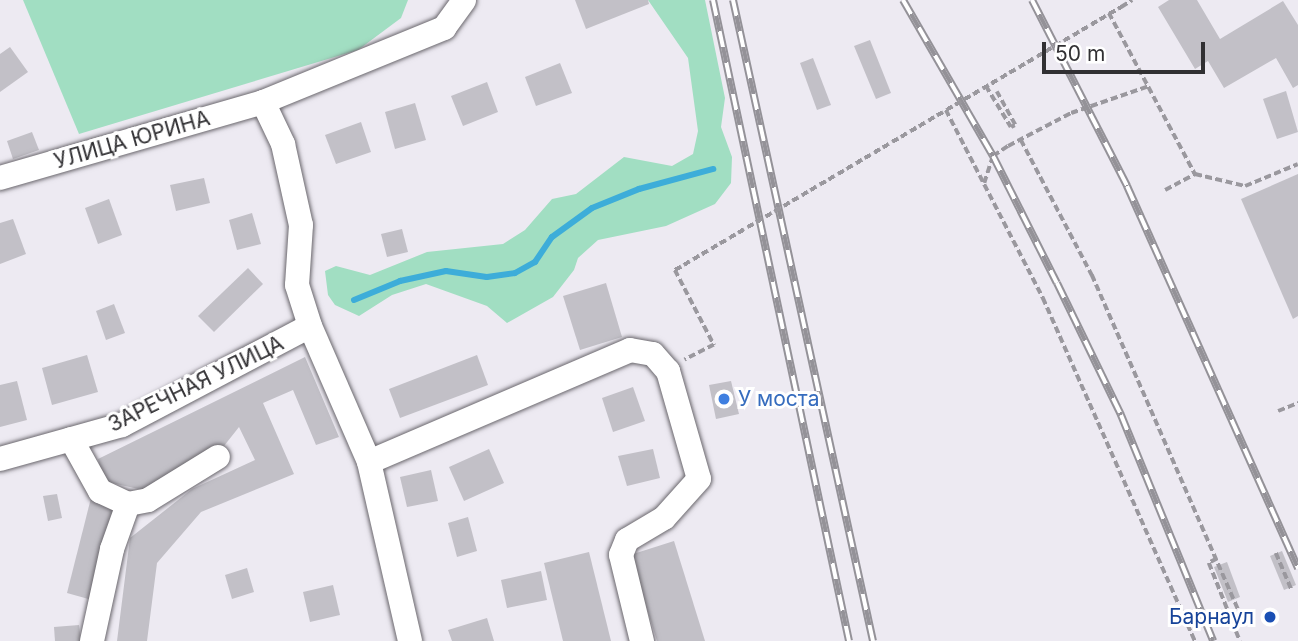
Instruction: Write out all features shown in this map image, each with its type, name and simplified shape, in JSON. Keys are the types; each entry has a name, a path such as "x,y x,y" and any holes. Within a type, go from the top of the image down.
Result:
{"street":[{"name":"УЛИЦА ЮРИНА","path":"0,178 263,102 444,28 464,0"},
{"path":"263,102 284,144 301,225 297,285 310,327 369,462 410,641"},
{"name":"ЗАРЕЧНАЯ УЛИЦА","path":"0,459 122,425 310,327"},
{"path":"369,462 630,350 653,354 668,371 699,479 664,519 627,540 621,555 642,641"},
{"path":"71,439 100,491 128,504 148,500 218,457"},
{"path":"92,641 112,549 128,504"}],"path":[{"path":"693,355 714,345 674,270 1132,0"},
{"path":"1109,13 1195,174"},
{"path":"986,86 1011,127 1015,125 997,92"},
{"path":"984,183 993,156 1071,113 1149,86"},
{"path":"946,110 1043,298 1195,641"},
{"path":"1021,140 1097,287 1238,609"},
{"path":"1165,190 1195,174 1245,186 1298,164"},
{"path":"1278,411 1298,403"},
{"path":"1276,553 1291,589"},
{"path":"1217,559 1209,563 1240,641"}],"green space":[{"path":"23,0 408,0 401,18 358,50 79,134"},
{"path":"648,0 705,0 725,98 721,127 732,157 731,183 715,204 666,226 598,240 578,258 574,270 553,297 507,323 487,306 426,284 392,295 359,316 335,305 328,295 325,271 336,266 370,275 427,252 503,244 525,230 552,199 576,194 624,157 672,166 693,154 698,131 688,58"}],"building":[{"path":"575,0 648,0 649,4 586,29"},
{"path":"1169,0 1197,0 1220,39 1283,1 1298,25 1298,85 1293,88 1276,58 1224,88 1208,61 1195,69 1158,7"},
{"path":"870,40 891,93 876,99 854,46"},
{"path":"10,47 28,72 0,92 0,54"},
{"path":"813,58 831,105 817,110 800,63"},
{"path":"560,63 572,93 536,106 525,77"},
{"path":"487,82 498,112 463,126 451,96"},
{"path":"1286,91 1298,132 1277,139 1263,99"},
{"path":"415,103 426,140 395,149 385,112"},
{"path":"361,122 371,152 336,164 325,135"},
{"path":"32,132 39,150 13,159 7,141"},
{"path":"1298,174 1298,316 1293,319 1241,199"},
{"path":"204,178 210,203 176,211 170,185"},
{"path":"109,199 122,235 98,244 85,208"},
{"path":"252,213 261,244 237,250 229,220"},
{"path":"13,219 26,254 0,264 0,223"},
{"path":"402,229 408,252 387,257 381,234"},
{"path":"248,268 263,284 214,332 198,316"},
{"path":"606,283 622,337 580,350 563,296"},
{"path":"114,304 125,333 106,340 96,311"},
{"path":"87,355 98,392 52,405 42,368"},
{"path":"477,355 488,385 400,418 389,389"},
{"path":"305,357 339,437 316,445 293,390 263,403 294,474 201,512 157,563 147,641 117,641 130,538 192,489 255,460 239,427 224,446 143,490 103,481 98,459"},
{"path":"17,381 27,420 0,427 0,385"},
{"name":"У моста","path":"731,381 739,414 716,419 709,385"},
{"path":"633,387 645,421 613,432 602,398"},
{"path":"489,449 504,483 464,501 449,467"},
{"path":"653,449 660,478 627,486 618,456"},
{"path":"431,470 438,501 407,507 400,477"},
{"path":"57,494 62,518 48,521 43,496"},
{"path":"91,498 117,504 92,600 67,593"},
{"path":"468,517 477,551 457,557 448,523"},
{"path":"674,541 705,641 657,641 630,555"},
{"path":"1282,551 1296,585 1284,590 1270,556"},
{"path":"589,552 611,641 563,641 544,563"},
{"path":"1227,562 1240,597 1228,602 1214,567"},
{"path":"247,568 254,592 232,599 225,575"},
{"path":"541,571 547,600 507,608 501,580"},
{"path":"333,585 340,615 310,622 303,592"},
{"path":"487,618 494,641 452,641 448,630"},
{"path":"79,625 81,641 55,641 54,627"}],"waterway":[{"path":"354,300 400,281 446,271 487,277 515,273 535,262 552,237 592,208 639,189 713,169"}],"railway":[{"path":"713,0 849,641"},
{"path":"733,0 873,641"},
{"path":"903,0 993,156 1121,415 1213,641"},
{"path":"1032,0 1127,186 1298,568"}],"place":[{"name":"У моста","path":"724,399"},
{"name":"Барнаул","path":"1270,617"}]}
